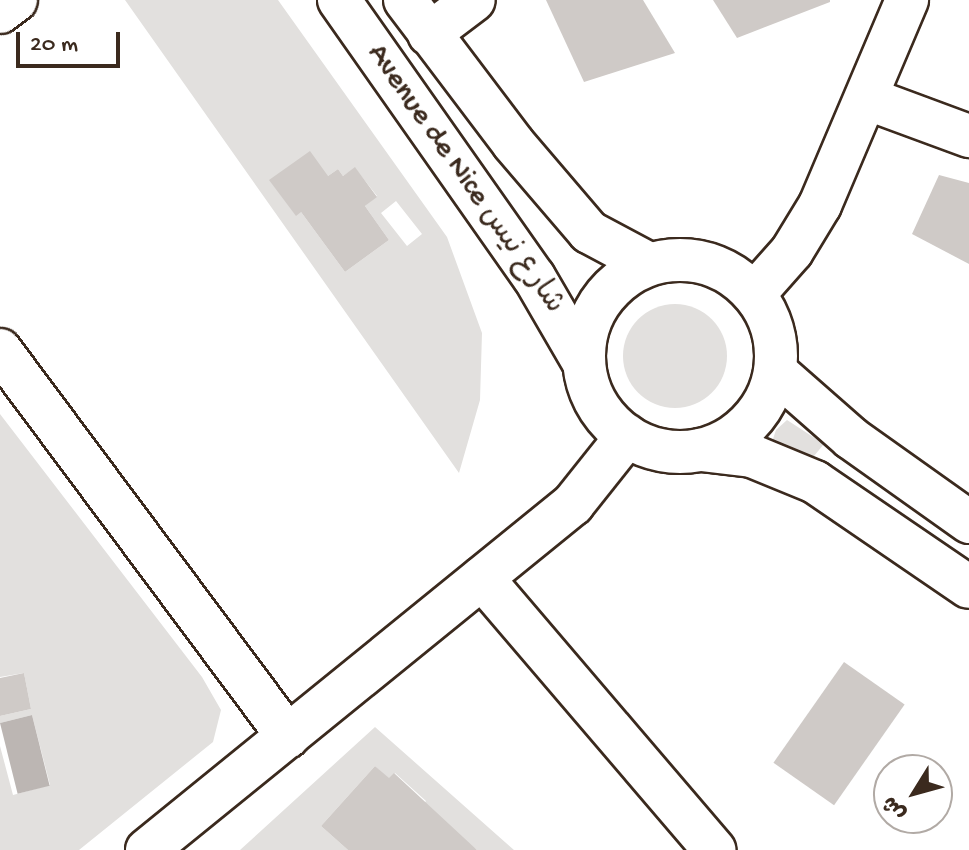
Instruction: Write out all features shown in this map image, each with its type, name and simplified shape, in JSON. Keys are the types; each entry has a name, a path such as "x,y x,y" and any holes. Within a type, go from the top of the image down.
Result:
{"street":[{"path":"0,12 16,0"},
{"name":"Avenue de Nice شارع نيس","path":"339,0 534,277 584,363"},
{"name":"Avenue de Nice شارع نيس","path":"405,0 589,232 649,264"},
{"path":"429,34 474,0"},
{"path":"754,294 804,234 907,0"},
{"path":"866,98 969,136"},
{"path":"701,450 750,422 776,372 776,339 754,294 737,278 704,262 649,264 605,294 588,326 584,363 601,411 627,436 662,451 701,450 752,456 815,482 969,587"},
{"path":"0,350 288,737"},
{"path":"776,372 851,438 969,522"},
{"path":"147,850 573,504 627,436"},
{"path":"482,578 714,850"}],"shaded area":[{"path":"125,0 278,0 447,237 482,333 480,400 459,473","holes":["355,168 377,196 365,206 389,240 345,272 301,212 328,176 338,169 343,176","396,201 422,234 407,246 381,213"]},
{"path":"675,304 695,308 712,319 723,336 727,356 723,376 712,393 695,404 675,408 655,404 638,393 627,376 623,356 627,336 638,319 655,308"},
{"path":"0,414 202,677 221,710 213,742 79,850 0,850 0,746 13,795 50,785 32,715 0,723 0,716 31,709 24,673 0,677"},
{"path":"787,420 824,444 809,462 771,445 776,430"},
{"path":"32,715 50,786 18,794 0,723"},
{"path":"375,727 514,850 477,850 421,807 426,801 395,773 389,779 375,766 321,826 348,850 240,850"}],"building":[{"path":"546,0 643,0 675,53 584,82"},
{"path":"713,0 830,0 830,2 737,38"},
{"path":"310,151 328,176 338,169 343,176 355,167 377,197 365,206 389,240 345,272 301,212 296,216 269,180"},
{"path":"939,175 969,183 969,264 912,234"},
{"path":"844,662 905,704 834,805 773,763"},
{"path":"24,673 31,709 0,716 0,678"},
{"path":"375,766 389,778 394,773 477,850 348,850 321,826"}]}
